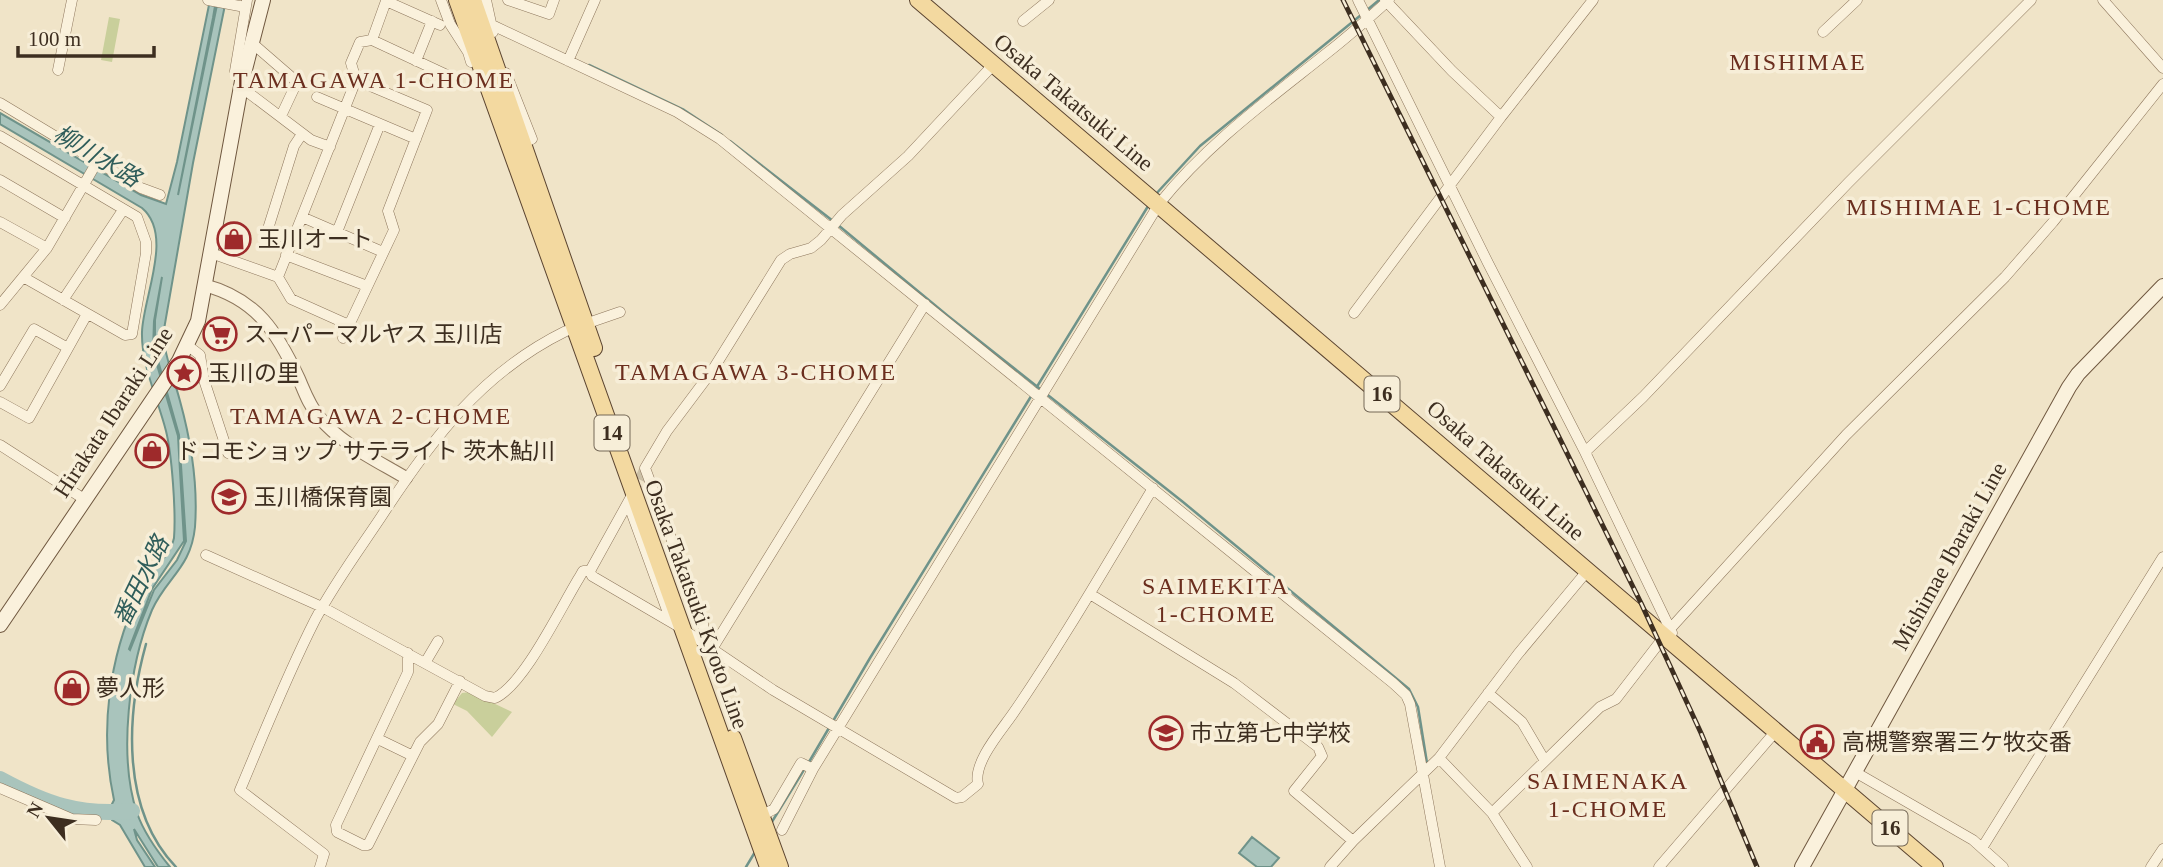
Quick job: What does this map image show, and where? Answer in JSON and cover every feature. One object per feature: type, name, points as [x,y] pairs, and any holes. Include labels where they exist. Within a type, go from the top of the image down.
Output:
[{"type":"main road","name":"Hirakata Ibaraki Line","points":[[0,625],[4,609],[176,365],[198,321],[242,84],[263,0]]},
{"type":"main road","name":"Osaka Takatsuki Kyoto Line","points":[[457,0],[676,624],[768,867]]},
{"type":"main road","name":"Osaka Takatsuki Kyoto Line","points":[[485,0],[486,43],[705,644],[780,867]]},
{"type":"main road","name":"Osaka Takatsuki Line","points":[[918,0],[1588,570],[1667,633],[1679,650],[1936,867]]},
{"type":"main road","name":"Mishimae Ibaraki Line","points":[[1802,867],[2069,387],[2078,374],[2163,286]]},
{"type":"street","points":[[58,71],[72,0]]},
{"type":"street","points":[[208,0],[243,4],[235,71],[242,84],[302,134],[330,146]]},
{"type":"street","points":[[441,0],[450,24],[468,52],[504,151],[508,150]]},
{"type":"street","points":[[485,0],[494,42],[532,139],[527,141]]},
{"type":"street","points":[[508,0],[549,15],[554,0]]},
{"type":"street","points":[[568,61],[595,0]]},
{"type":"street","points":[[1023,21],[1049,0]]},
{"type":"street","points":[[1358,0],[1585,452],[1667,633]]},
{"type":"street","points":[[1354,313],[1501,117],[1593,0]]},
{"type":"street","points":[[1823,32],[1857,0]]},
{"type":"street","points":[[1585,452],[1643,397],[1838,193],[2031,0]]},
{"type":"street","points":[[2103,0],[2163,68]]},
{"type":"street","points":[[782,830],[837,729],[1159,204],[1180,177],[1214,142],[1387,1],[1452,71],[1501,117]]},
{"type":"street","points":[[372,40],[386,2],[436,23],[416,61]]},
{"type":"street","points":[[492,26],[703,127],[1406,695],[1410,704],[1440,867]]},
{"type":"street","points":[[278,277],[356,80],[351,63],[360,42],[372,40],[447,75]]},
{"type":"street","points":[[252,43],[297,82],[281,116]]},
{"type":"street","points":[[705,644],[703,624],[645,468],[667,431],[712,371],[780,260],[811,248],[842,215],[908,156],[993,64]]},
{"type":"street","points":[[343,338],[394,230],[388,211],[427,110],[356,80]]},
{"type":"street","points":[[1492,813],[1600,708],[1616,699],[1667,633],[1846,435],[2005,277],[2053,222],[2163,84]]},
{"type":"street","points":[[317,97],[416,139]]},
{"type":"street","points":[[0,103],[96,164],[160,195]]},
{"type":"street","points":[[337,232],[380,124]]},
{"type":"street","points":[[293,240],[267,232],[294,146],[302,134]]},
{"type":"street","points":[[0,136],[137,217],[146,242],[132,334],[125,335],[23,277]]},
{"type":"street","points":[[0,305],[47,248],[96,164]]},
{"type":"street","points":[[0,180],[65,218]]},
{"type":"street","points":[[63,300],[123,209]]},
{"type":"street","points":[[302,216],[383,252]]},
{"type":"street","points":[[0,222],[47,248]]},
{"type":"street","points":[[211,253],[278,277],[291,299],[349,325]]},
{"type":"street","points":[[286,255],[367,286]]},
{"type":"street","points":[[204,285],[232,295],[258,312],[277,338],[319,418],[336,434],[406,478]]},
{"type":"street","points":[[705,644],[925,304]]},
{"type":"street","points":[[592,322],[620,312]]},
{"type":"street","points":[[0,402],[29,418],[87,314]]},
{"type":"street","points":[[0,386],[34,328],[68,348]]},
{"type":"street","points":[[320,867],[324,854],[240,790],[322,607],[406,478],[446,425],[490,380],[519,357],[566,331]]},
{"type":"street","points":[[187,345],[200,355],[204,380],[228,453]]},
{"type":"street","points":[[0,445],[84,499]]},
{"type":"street","points":[[590,571],[592,576],[676,624],[772,690],[956,798],[962,797],[978,784],[976,777],[988,748],[1045,666],[1153,488]]},
{"type":"street","points":[[590,571],[630,500],[676,624]]},
{"type":"street","points":[[206,555],[322,607],[488,697],[498,697],[522,673],[583,571],[590,571]]},
{"type":"street","points":[[1982,848],[2163,557]]},
{"type":"street","points":[[1330,867],[1353,841],[1439,758],[1588,570]]},
{"type":"street","points":[[1090,594],[1234,682],[1318,747],[1322,756],[1294,791],[1353,841]]},
{"type":"street","points":[[425,663],[438,640]]},
{"type":"street","points":[[408,653],[408,672],[336,825],[337,832],[368,845],[420,742],[438,724],[460,681]]},
{"type":"street","points":[[1488,693],[1522,722],[1545,761]]},
{"type":"street","points":[[1659,867],[1776,731]]},
{"type":"street","points":[[378,739],[413,756]]},
{"type":"street","points":[[1439,758],[1492,813],[1527,867]]},
{"type":"street","points":[[761,816],[774,809],[802,762],[813,769]]},
{"type":"street","points":[[1855,772],[1973,840],[2003,867]]},
{"type":"street","points":[[0,788],[52,812],[72,818],[96,820]]},
{"type":"street","points":[[2151,867],[2163,849]]},
{"type":"green space","points":[[109,17],[120,19],[112,62],[101,60]]},
{"type":"green space","points":[[470,692],[512,712],[492,737],[467,711],[453,704],[462,693]]},
{"type":"water","points":[[210,0],[216,0],[178,195],[218,0],[226,0],[193,163],[163,335],[190,448],[196,511],[189,553],[152,610],[132,683],[127,738],[131,790],[143,828],[170,867],[158,867],[134,829],[137,840],[155,867],[145,867],[120,825],[112,820],[111,806],[114,800],[107,748],[107,721],[114,669],[128,619],[142,587],[168,552],[174,538],[174,499],[168,441],[142,344],[154,267],[156,234],[151,220],[142,208],[0,124],[0,113],[141,195],[166,204]],"holes":[[[162,277],[155,320],[155,350],[179,435],[186,541],[177,560],[154,590],[130,650],[152,589],[184,541],[178,436],[153,351],[154,321]]]},
{"type":"water","points":[[1252,837],[1279,858],[1271,867],[1257,867],[1239,853]]},
{"type":"waterway","points":[[1366,11],[1379,0]]},
{"type":"waterway","points":[[1155,195],[1200,146],[1361,15]]},
{"type":"waterway","points":[[589,65],[684,110],[722,135]]},
{"type":"waterway","points":[[730,141],[833,221]]},
{"type":"waterway","points":[[809,762],[1150,203]]},
{"type":"waterway","points":[[838,225],[1183,502],[1409,689],[1418,707],[1427,763]]},
{"type":"waterway","points":[[146,644],[135,701],[133,761],[145,818],[158,844],[176,867]]},
{"type":"waterway","points":[[770,825],[805,768]]},
{"type":"waterway","points":[[0,779],[48,801],[79,810],[132,811]]},
{"type":"waterway","points":[[746,867],[755,852]]},
{"type":"tunnel","points":[[633,493],[645,468]]},
{"type":"railway","points":[[1343,0],[1641,603],[1701,733],[1757,867]]},
{"type":"place","name":"玉川オート","points":[[234,239]]},
{"type":"place","name":"スーパーマルヤス 玉川店","points":[[220,334]]},
{"type":"place","name":"玉川の里","points":[[184,373]]},
{"type":"place","name":"ドコモショップ サテライト 茨木鮎川","points":[[152,451]]},
{"type":"place","name":"玉川橋保育園","points":[[229,497]]},
{"type":"place","name":"夢人形","points":[[72,688]]},
{"type":"place","name":"市立第七中学校","points":[[1166,733]]},
{"type":"place","name":"高槻警察署三ケ牧交番","points":[[1817,742]]},
{"type":"district","name":"MISHIMAE","points":[[1798,62]]},
{"type":"district","name":"TAMAGAWA 1-CHOME","points":[[374,80]]},
{"type":"district","name":"MISHIMAE 1-CHOME","points":[[1979,207]]},
{"type":"district","name":"TAMAGAWA 3-CHOME","points":[[756,372]]},
{"type":"district","name":"TAMAGAWA 2-CHOME","points":[[371,416]]},
{"type":"district","name":"SAIMEKITA 1-CHOME","points":[[1216,600]]},
{"type":"district","name":"SAIMENAKA 1-CHOME","points":[[1608,795]]},
{"type":"water label","name":"柳川水路","points":[[97,156]]},
{"type":"water label","name":"番田水路","points":[[141,581]]}]
